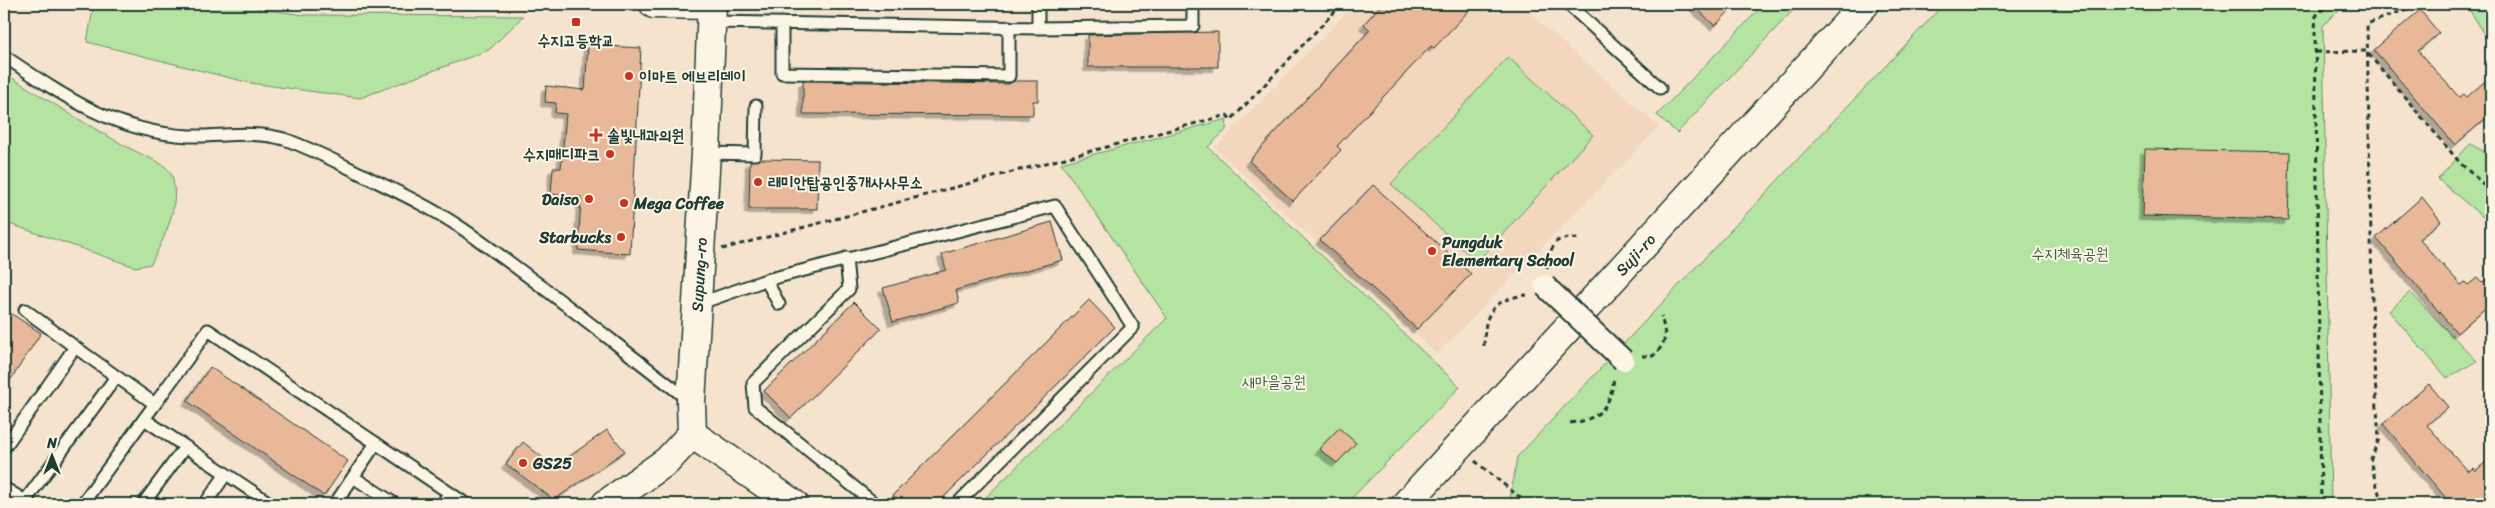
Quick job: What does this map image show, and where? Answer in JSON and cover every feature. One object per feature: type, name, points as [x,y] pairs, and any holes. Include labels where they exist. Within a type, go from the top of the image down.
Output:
[{"type":"street","points":[[654,4],[712,10]]},
{"type":"street","name":"Suji-ro","points":[[1406,504],[1460,448],[1865,4]]},
{"type":"street","name":"Supung-ro","points":[[692,434],[691,402],[701,255],[712,10]]},
{"type":"street","points":[[1545,286],[1622,360]]},
{"type":"street","points":[[606,504],[667,461],[692,434],[794,504]]},
{"type":"lane","points":[[1038,4],[1038,28]]},
{"type":"lane","points":[[712,10],[782,23],[1038,28],[1193,26],[1193,4]]},
{"type":"lane","points":[[1568,4],[1660,88]]},
{"type":"lane","points":[[782,23],[782,73],[1009,76],[1009,27]]},
{"type":"lane","points":[[4,56],[59,93],[100,116],[129,126],[160,133],[190,136],[249,134],[282,138],[390,188],[462,228],[691,402]]},
{"type":"lane","points":[[706,153],[755,154],[756,106]]},
{"type":"lane","points":[[698,304],[766,280],[846,258],[1055,206],[1132,327],[958,504]]},
{"type":"lane","points":[[846,258],[849,289],[753,383],[756,407],[875,504]]},
{"type":"lane","points":[[766,280],[779,304]]},
{"type":"lane","points":[[25,310],[155,404]]},
{"type":"lane","points":[[82,504],[208,330],[466,504]]},
{"type":"lane","points":[[4,448],[75,347]]},
{"type":"lane","points":[[4,488],[28,503],[116,377]]},
{"type":"lane","points":[[144,419],[268,503]]},
{"type":"lane","points":[[335,504],[376,443]]},
{"type":"lane","points":[[143,504],[185,447]]},
{"type":"lane","points":[[205,504],[226,474]]},
{"type":"lane","points":[[353,477],[395,504]]},
{"type":"lane","points":[[442,504],[450,493]]},
{"type":"path","points":[[701,255],[1227,115],[1231,120],[1342,4]]},
{"type":"path","points":[[2322,504],[2316,16],[2328,4]]},
{"type":"path","points":[[2382,504],[2370,462],[2379,440],[2373,348],[2367,24],[2420,4]]},
{"type":"path","points":[[2316,52],[2366,51]]},
{"type":"path","points":[[2366,51],[2461,164],[2491,191]]},
{"type":"path","points":[[1484,346],[1484,326],[1490,312],[1500,302],[1514,296],[1530,295],[1545,286],[1550,252],[1557,241],[1568,238],[1581,239]]},
{"type":"path","points":[[1570,423],[1583,421],[1606,407],[1612,394],[1614,377],[1622,360],[1634,356],[1653,356],[1662,347],[1665,333],[1661,316]]},
{"type":"path","points":[[1460,448],[1528,504]]},
{"type":"shaded area","name":"Pungduk Elementary School","points":[[1355,4],[1519,4],[1659,127],[1437,354],[1215,148]]},
{"type":"green space","points":[[94,4],[245,4],[261,9],[305,15],[523,16],[489,50],[360,98],[250,83],[87,42]]},
{"type":"green space","points":[[1764,4],[1799,4],[1677,133],[1657,115]]},
{"type":"green space","name":"수지체육공원","points":[[1944,4],[2348,4],[2323,26],[2331,504],[1509,504],[1517,457]]},
{"type":"green space","points":[[2491,4],[2491,44],[2467,6]]},
{"type":"green space","points":[[1508,57],[1593,135],[1477,262],[1391,184]]},
{"type":"green space","points":[[4,73],[104,134],[167,168],[172,176],[174,187],[173,210],[166,233],[151,264],[135,267],[4,222]]},
{"type":"green space","name":"새마을공원","points":[[1227,119],[1226,130],[1208,147],[1460,387],[1346,504],[979,504],[1167,318],[1061,163]]},
{"type":"green space","points":[[2470,144],[2491,155],[2491,224],[2438,179]]},
{"type":"green space","points":[[2410,292],[2477,361],[2447,378],[2389,311]]},
{"type":"building","points":[[1382,4],[1475,4],[1434,48],[1431,46],[1337,146],[1341,150],[1293,201],[1249,161],[1370,30],[1364,24]]},
{"type":"building","points":[[1692,4],[1736,4],[1715,26]]},
{"type":"building","points":[[2420,10],[2439,33],[2418,51],[2459,97],[2464,94],[2467,97],[2491,76],[2491,114],[2455,145],[2374,50]]},
{"type":"building","points":[[1218,32],[1218,67],[1088,67],[1088,35]]},
{"type":"building","name":"수지매디파크","points":[[588,45],[641,48],[630,254],[578,250],[581,197],[551,194],[553,168],[561,168],[566,114],[555,113],[556,103],[545,102],[546,86],[585,90]]},
{"type":"building","points":[[803,81],[1009,84],[1014,81],[1038,81],[1038,101],[1033,101],[1033,115],[803,114]]},
{"type":"building","points":[[2145,149],[2290,152],[2288,220],[2143,216]]},
{"type":"building","points":[[760,159],[818,160],[817,209],[749,209],[750,161]]},
{"type":"building","points":[[1373,185],[1471,274],[1417,329],[1320,240]]},
{"type":"building","points":[[2422,197],[2441,221],[2419,239],[2461,285],[2465,282],[2468,285],[2477,278],[2482,283],[2491,275],[2491,303],[2457,333],[2376,238]]},
{"type":"building","points":[[1052,222],[1063,260],[956,290],[959,303],[893,322],[883,288],[946,270],[942,254]]},
{"type":"building","points":[[1089,300],[1115,327],[937,504],[902,504],[893,495]]},
{"type":"building","points":[[854,302],[881,329],[791,418],[764,391]]},
{"type":"building","points":[[4,309],[41,333],[4,390]]},
{"type":"building","points":[[210,367],[348,461],[324,496],[187,401]]},
{"type":"building","points":[[2429,384],[2448,407],[2427,425],[2468,471],[2473,468],[2475,471],[2491,458],[2491,496],[2481,504],[2451,504],[2383,424]]},
{"type":"building","points":[[1339,428],[1356,443],[1337,463],[1319,449]]},
{"type":"building","points":[[607,430],[625,451],[554,500],[506,464],[523,442],[554,467]]},
{"type":"place","name":"수지고등학교","points":[[576,22]]},
{"type":"place","name":"이마트 에브리데이","points":[[629,76]]},
{"type":"place","name":"솔빛내과의원","points":[[596,135]]},
{"type":"place","name":"수지매디파크","points":[[610,154]]},
{"type":"place","name":"래미안탑공인중개사사무소","points":[[758,182]]},
{"type":"place","name":"Daiso","points":[[589,199]]},
{"type":"place","name":"Mega Coffee","points":[[624,203]]},
{"type":"place","name":"Starbucks","points":[[621,237]]},
{"type":"place","name":"Pungduk Elementary School","points":[[1432,251]]},
{"type":"place","name":"GS25","points":[[523,463]]}]
